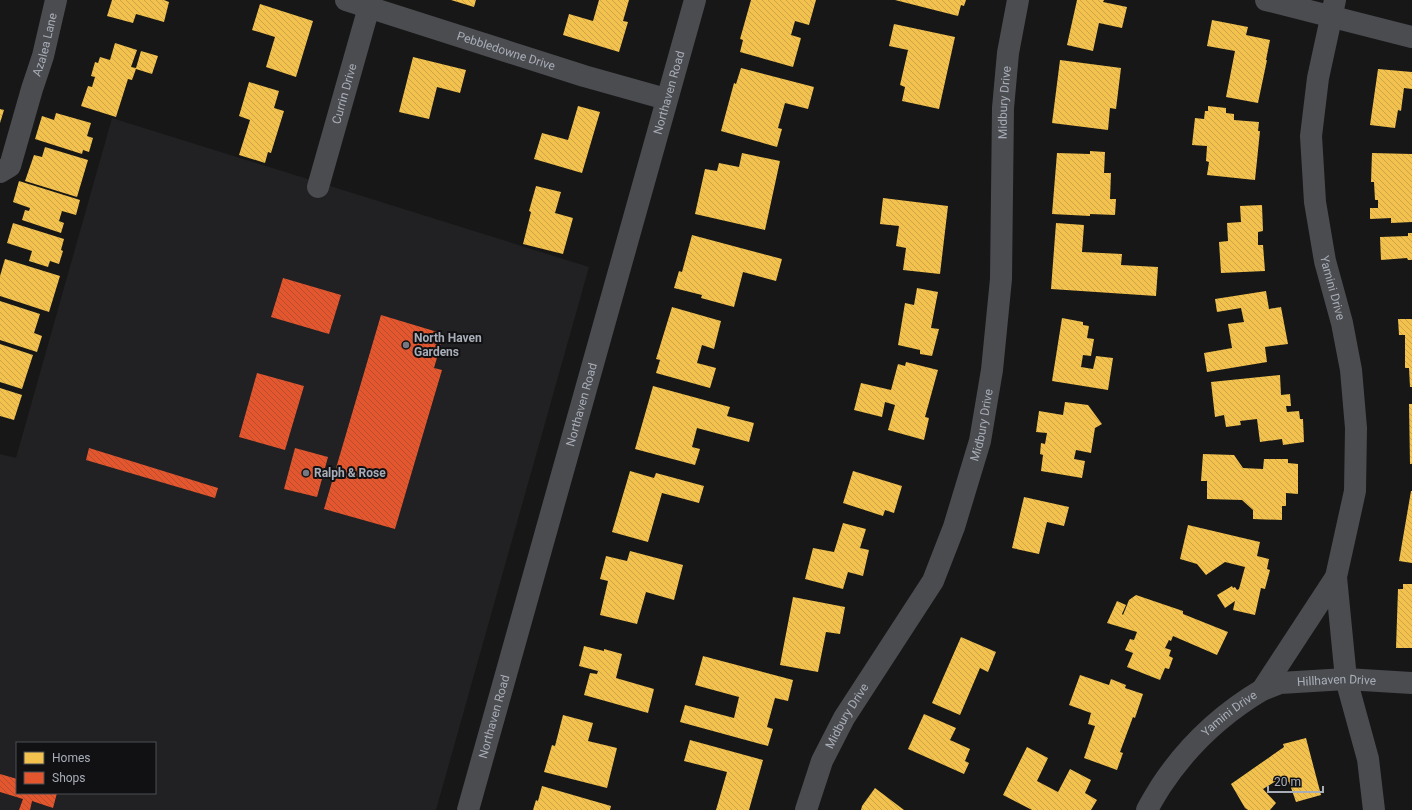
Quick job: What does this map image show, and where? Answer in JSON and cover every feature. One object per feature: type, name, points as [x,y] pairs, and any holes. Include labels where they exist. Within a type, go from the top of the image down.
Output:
[{"type":"street","name":"Azalea Lane","points":[[0,172],[10,166],[32,89],[44,56],[56,0]]},
{"type":"street","name":"Pebbledowne Drive","points":[[346,0],[370,4],[584,76],[666,99]]},
{"type":"street","name":"Northaven Road","points":[[468,810],[666,99],[695,0]]},
{"type":"street","name":"Midbury Drive","points":[[806,810],[822,761],[844,718],[933,581],[954,527],[980,441],[992,370],[1001,279],[1003,108],[1008,53],[1018,0]]},
{"type":"street","points":[[1266,0],[1333,8],[1412,37]]},
{"type":"street","name":"Currin Drive","points":[[318,187],[370,4]]},
{"type":"street","name":"Yamini Drive","points":[[1333,8],[1318,78],[1310,136],[1315,202],[1325,261],[1342,323],[1351,370],[1356,428],[1355,491],[1336,577],[1346,679],[1368,759],[1374,810]]},
{"type":"street","name":"Yamini Drive","points":[[1147,810],[1172,768],[1205,731],[1244,701],[1262,690],[1336,577]]},
{"type":"street","name":"Hillhaven Drive","points":[[1262,690],[1280,683],[1346,679],[1412,683]]},
{"type":"shaded area","points":[[112,118],[589,267],[436,810],[0,810],[0,454],[16,458]]},
{"type":"building: Homes","points":[[112,0],[164,0],[169,2],[164,22],[136,14],[133,23],[107,16]]},
{"type":"building: Homes","points":[[451,0],[476,0],[474,7]]},
{"type":"building: Homes","points":[[599,0],[629,0],[623,21],[628,22],[619,52],[563,35],[569,14],[593,21]]},
{"type":"building: Homes","points":[[751,0],[816,0],[809,25],[795,21],[791,35],[801,38],[793,67],[740,52],[743,40],[740,39]]},
{"type":"building: Homes","points":[[895,0],[966,0],[964,6],[961,5],[958,16]]},
{"type":"building: Homes","points":[[1077,0],[1104,0],[1103,2],[1127,7],[1122,28],[1099,23],[1093,51],[1067,45]]},
{"type":"building: Homes","points":[[260,4],[313,21],[296,77],[266,67],[275,37],[252,30]]},
{"type":"building: Homes","points":[[1212,20],[1248,27],[1246,35],[1270,40],[1258,103],[1226,97],[1235,51],[1207,46]]},
{"type":"building: Homes","points":[[894,24],[955,37],[939,109],[902,101],[905,87],[900,85],[908,50],[889,46]]},
{"type":"building: Homes","points":[[115,43],[137,50],[131,67],[136,68],[141,51],[158,56],[152,74],[136,69],[132,80],[128,79],[116,117],[81,106],[88,86],[92,87],[95,77],[91,76],[95,62],[98,63],[100,57],[110,60]]},
{"type":"building: Homes","points":[[413,57],[466,70],[460,93],[437,87],[429,119],[399,112]]},
{"type":"building: Homes","points":[[1060,60],[1121,68],[1116,109],[1110,108],[1108,130],[1052,123]]},
{"type":"building: Homes","points":[[741,68],[814,87],[808,109],[785,103],[778,128],[782,129],[777,147],[721,131],[734,83],[736,84]]},
{"type":"building: Homes","points":[[1378,69],[1412,72],[1412,89],[1404,88],[1401,111],[1398,110],[1395,128],[1370,125]]},
{"type":"building: Homes","points":[[249,82],[279,91],[274,108],[284,111],[271,153],[268,152],[265,163],[239,155],[250,120],[239,116]]},
{"type":"building: Homes","points":[[578,106],[600,112],[582,173],[534,159],[542,133],[568,140]]},
{"type":"building: Homes","points":[[1208,106],[1226,108],[1226,113],[1234,114],[1234,120],[1259,122],[1258,131],[1260,131],[1255,180],[1207,175],[1209,162],[1206,161],[1207,146],[1192,145],[1195,118],[1204,119],[1205,111],[1208,111]]},
{"type":"building: Homes","points":[[0,109],[4,110],[0,123]]},
{"type":"building: Homes","points":[[56,113],[91,123],[87,136],[93,138],[89,152],[83,150],[82,154],[35,139],[42,116],[54,120]]},
{"type":"building: Homes","points":[[45,147],[88,160],[77,197],[25,181],[34,155],[42,157]]},
{"type":"building: Homes","points":[[1090,151],[1105,152],[1104,173],[1111,173],[1110,199],[1116,199],[1115,215],[1090,214],[1090,216],[1052,214],[1057,153],[1090,154]]},
{"type":"building: Homes","points":[[742,153],[780,161],[765,230],[695,214],[705,169],[717,171],[719,163],[739,167]]},
{"type":"building: Homes","points":[[1372,153],[1412,154],[1412,222],[1391,223],[1391,218],[1370,219],[1370,208],[1378,208],[1378,200],[1375,200],[1374,182],[1371,182]]},
{"type":"building: Homes","points":[[19,181],[80,200],[76,215],[62,211],[59,221],[64,223],[61,233],[22,220],[25,210],[29,211],[30,208],[13,202]]},
{"type":"building: Homes","points":[[536,186],[561,192],[555,213],[573,218],[563,254],[523,244],[531,212],[529,211]]},
{"type":"building: Homes","points":[[883,198],[948,206],[940,274],[903,270],[906,248],[896,246],[899,226],[880,224]]},
{"type":"building: Homes","points":[[1262,205],[1263,231],[1258,232],[1258,245],[1263,245],[1265,271],[1221,273],[1219,242],[1228,241],[1227,223],[1241,222],[1240,206]]},
{"type":"building: Homes","points":[[13,223],[64,239],[61,250],[63,251],[59,264],[50,261],[48,267],[29,261],[32,251],[7,243]]},
{"type":"building: Homes","points":[[1056,223],[1084,225],[1082,252],[1122,254],[1121,265],[1158,267],[1156,296],[1051,289]]},
{"type":"building: Homes","points":[[1408,233],[1412,233],[1412,260],[1408,260],[1407,258],[1381,260],[1380,237],[1408,236]]},
{"type":"building: Homes","points":[[692,235],[782,259],[776,281],[743,272],[734,307],[701,298],[702,295],[674,288],[679,271],[682,272]]},
{"type":"building: Homes","points":[[5,259],[60,276],[49,312],[0,296],[0,276]]},
{"type":"building: Homes","points":[[917,288],[938,292],[931,328],[939,329],[932,356],[920,354],[920,350],[898,345],[905,303],[914,305]]},
{"type":"building: Homes","points":[[1266,291],[1269,309],[1281,307],[1288,344],[1265,347],[1267,362],[1207,372],[1204,353],[1232,348],[1228,324],[1244,322],[1241,308],[1217,312],[1215,299]]},
{"type":"building: Homes","points":[[0,301],[40,314],[34,333],[42,336],[37,352],[0,340]]},
{"type":"building: Homes","points":[[672,307],[721,321],[714,349],[702,345],[697,363],[716,368],[710,388],[656,373],[660,360],[656,359]]},
{"type":"building: Homes","points":[[1062,318],[1083,322],[1083,325],[1089,326],[1087,338],[1094,339],[1091,356],[1083,355],[1081,367],[1093,369],[1096,356],[1113,358],[1108,390],[1052,381]]},
{"type":"building: Homes","points":[[1398,319],[1412,319],[1412,387],[1410,387],[1409,368],[1405,368],[1405,335],[1399,335]]},
{"type":"building: Homes","points":[[0,344],[33,355],[22,389],[0,382]]},
{"type":"building: Homes","points":[[906,362],[938,370],[925,417],[929,418],[924,440],[888,430],[895,405],[885,402],[882,417],[854,410],[861,383],[891,390],[898,364],[905,366]]},
{"type":"building: Homes","points":[[1280,375],[1281,395],[1290,394],[1291,406],[1286,406],[1287,412],[1299,411],[1300,419],[1303,419],[1304,442],[1283,445],[1282,439],[1260,442],[1257,419],[1240,421],[1241,425],[1226,427],[1224,415],[1215,417],[1211,382]]},
{"type":"building: Homes","points":[[653,386],[730,407],[727,416],[754,423],[749,442],[697,428],[692,447],[700,449],[695,465],[635,449]]},
{"type":"building: Homes","points":[[0,388],[22,395],[14,420],[0,416]]},
{"type":"building: Homes","points":[[1065,402],[1088,405],[1102,424],[1095,428],[1091,453],[1076,450],[1074,459],[1085,461],[1082,478],[1041,471],[1043,455],[1040,454],[1041,443],[1045,444],[1047,433],[1036,432],[1039,411],[1063,415]]},
{"type":"building: Homes","points":[[1409,404],[1412,404],[1412,464],[1410,464]]},
{"type":"building: Homes","points":[[1203,454],[1234,455],[1243,468],[1263,469],[1264,459],[1288,459],[1288,463],[1298,464],[1298,494],[1286,493],[1286,506],[1282,506],[1282,520],[1253,519],[1253,510],[1242,500],[1207,499],[1207,481],[1201,481]]},
{"type":"building: Homes","points":[[630,471],[654,478],[656,473],[704,486],[699,503],[662,493],[648,542],[612,532]]},
{"type":"building: Homes","points":[[853,471],[902,486],[894,513],[885,510],[883,516],[843,503]]},
{"type":"building: Homes","points":[[1412,491],[1412,563],[1399,561]]},
{"type":"building: Homes","points":[[1024,497],[1069,507],[1064,526],[1047,522],[1039,554],[1012,548]]},
{"type":"building: Homes","points":[[843,523],[866,529],[860,548],[869,550],[863,576],[848,572],[843,589],[805,579],[813,548],[834,552]]},
{"type":"building: Homes","points":[[1188,525],[1260,542],[1257,556],[1269,559],[1267,569],[1270,570],[1265,589],[1261,588],[1255,615],[1233,610],[1235,601],[1225,608],[1217,595],[1232,586],[1237,590],[1239,589],[1245,567],[1225,562],[1206,575],[1197,564],[1180,559]]},
{"type":"building: Homes","points":[[630,551],[683,565],[674,600],[646,592],[637,624],[600,615],[608,581],[600,579],[606,556],[627,561]]},
{"type":"building: Homes","points":[[1403,584],[1412,584],[1412,648],[1396,648],[1398,589],[1403,589]]},
{"type":"building: Homes","points":[[1136,595],[1183,611],[1183,614],[1228,632],[1217,655],[1173,636],[1165,648],[1171,650],[1169,656],[1173,658],[1169,669],[1165,668],[1160,680],[1127,667],[1133,653],[1125,650],[1130,639],[1134,640],[1137,632],[1107,623],[1117,601],[1126,605],[1122,614],[1123,615],[1129,600]]},
{"type":"building: Homes","points":[[793,597],[845,607],[840,634],[826,632],[818,672],[780,665]]},
{"type":"building: Homes","points":[[961,637],[996,652],[988,672],[980,668],[960,715],[932,703]]},
{"type":"building: Homes","points":[[584,646],[622,654],[616,678],[654,689],[648,713],[584,695],[590,673],[597,674],[598,671],[579,666]]},
{"type":"building: Homes","points":[[703,656],[793,680],[788,701],[775,698],[767,727],[773,729],[768,746],[680,722],[685,705],[734,718],[739,697],[695,685]]},
{"type":"building: Homes","points":[[1080,675],[1109,685],[1111,679],[1126,685],[1125,688],[1143,694],[1135,718],[1133,717],[1120,752],[1123,753],[1117,770],[1084,758],[1095,726],[1088,724],[1091,713],[1069,705]]},
{"type":"building: Homes","points":[[924,714],[956,728],[950,740],[970,749],[965,761],[969,763],[964,774],[908,749]]},
{"type":"building: Homes","points":[[563,715],[593,723],[588,741],[617,748],[607,788],[544,772],[552,745],[555,746]]},
{"type":"building: Homes","points":[[1306,738],[1321,795],[1296,802],[1289,782],[1279,779],[1263,789],[1276,803],[1270,810],[1248,810],[1245,808],[1231,784],[1284,747],[1283,744]]},
{"type":"building: Homes","points":[[690,740],[763,760],[749,810],[716,810],[727,772],[684,761]]},
{"type":"building: Homes","points":[[1027,747],[1048,758],[1037,781],[1058,792],[1070,769],[1091,780],[1085,793],[1097,800],[1091,810],[1032,810],[1003,795]]},
{"type":"building: Homes","points":[[542,786],[611,806],[610,810],[533,810],[536,800],[538,801]]},
{"type":"building: Homes","points":[[875,788],[904,810],[861,810],[862,806]]},
{"type":"building: Shops","points":[[283,278],[341,295],[329,334],[271,317]]},
{"type":"building: Shops","points":[[381,315],[444,334],[434,368],[442,370],[395,529],[324,509]]},
{"type":"building: Shops","points":[[257,373],[304,386],[285,450],[239,437]]},
{"type":"building: Shops","points":[[89,448],[218,488],[215,498],[86,460]]},
{"type":"building: Shops","name":"Ralph & Rose","points":[[295,448],[328,457],[317,497],[284,489]]},
{"type":"building: Shops","points":[[0,774],[16,779],[16,794],[57,794],[53,808],[32,801],[30,810],[19,810],[23,799],[0,792]]},
{"type":"place","name":"North Haven Gardens","points":[[406,345]]},
{"type":"place","name":"Ralph & Rose","points":[[306,473]]}]
